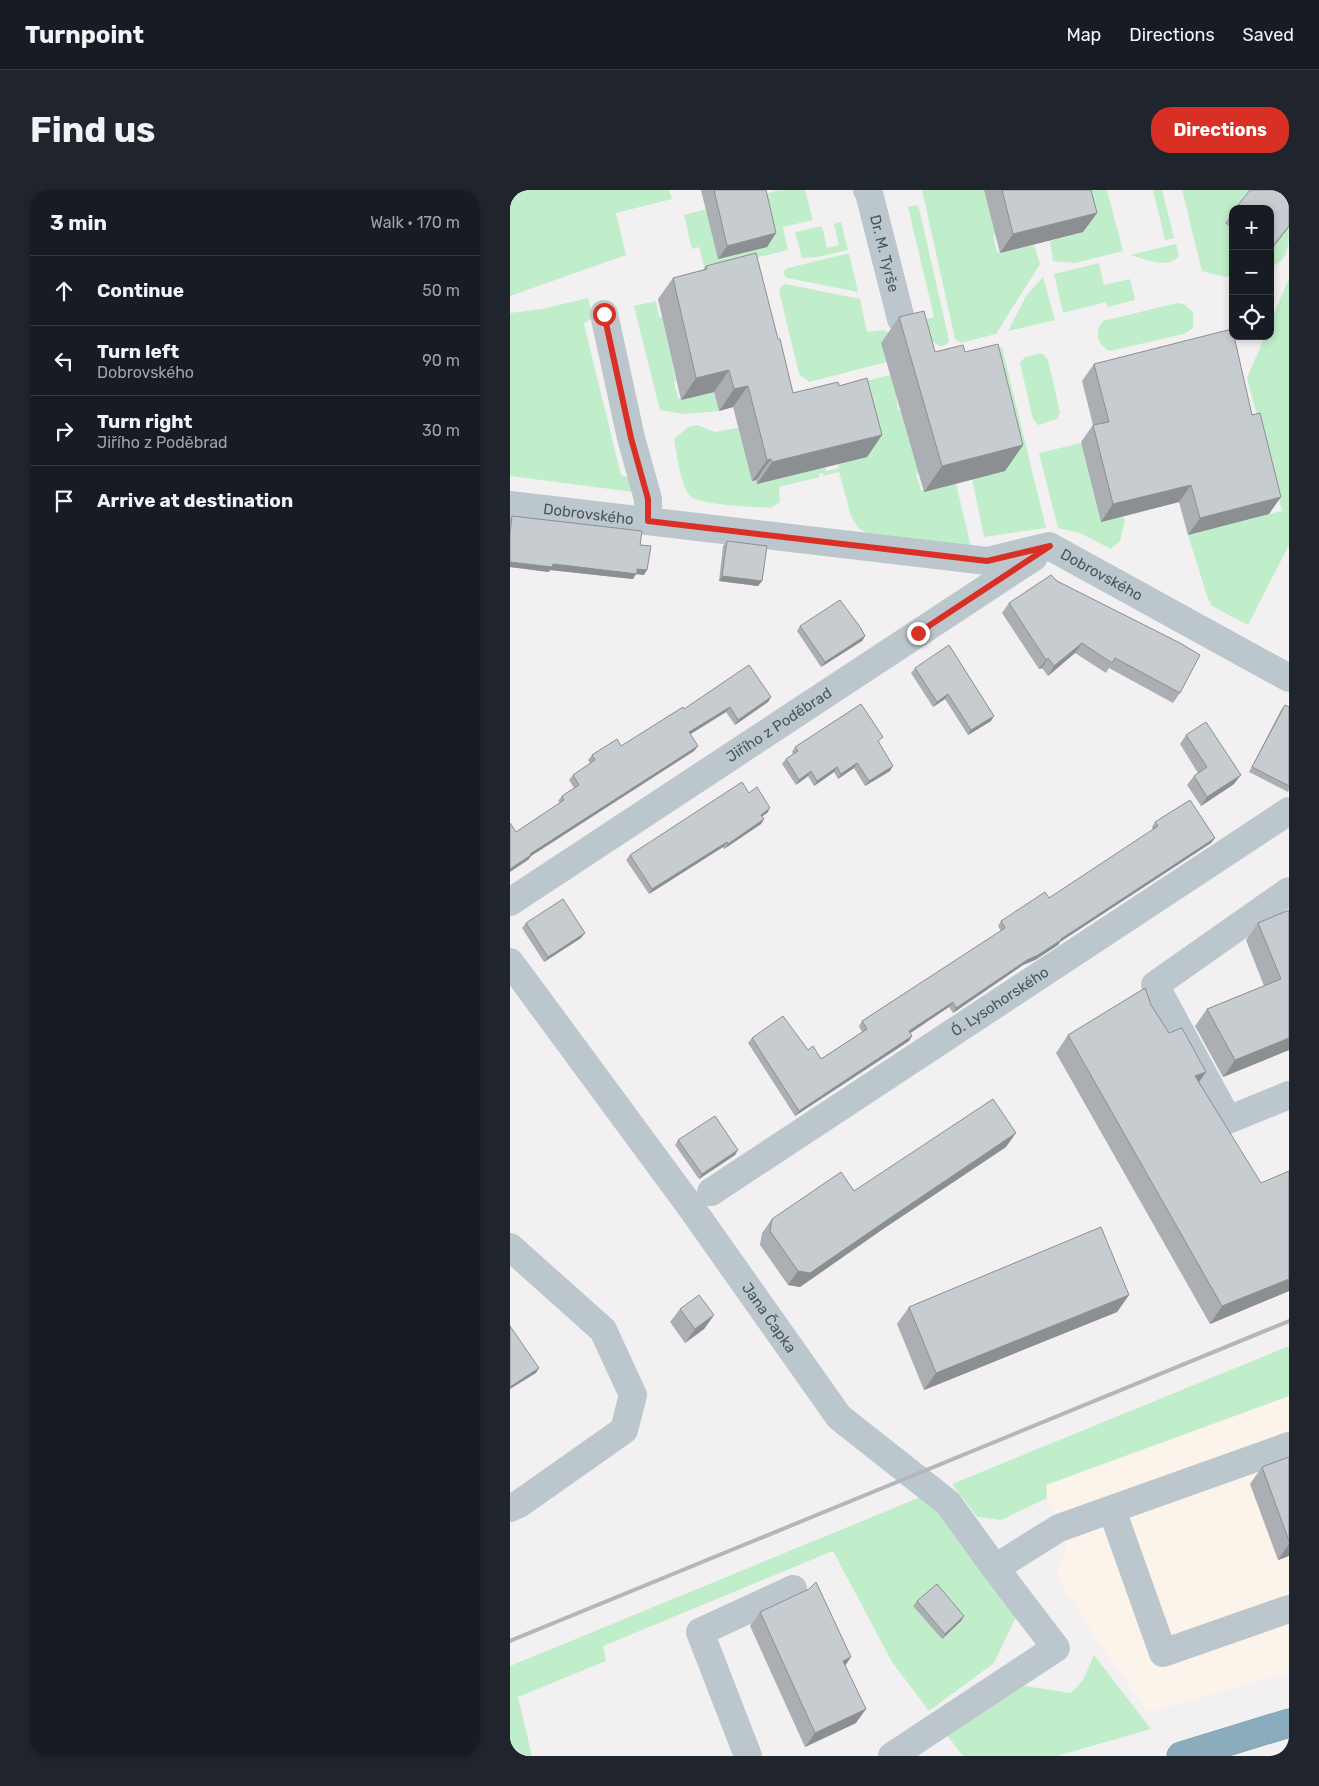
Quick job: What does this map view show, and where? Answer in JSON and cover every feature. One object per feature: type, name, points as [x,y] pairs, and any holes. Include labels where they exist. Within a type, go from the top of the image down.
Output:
[{"type":"highway","points":[[1181,1756],[1289,1723]]},
{"type":"street","name":"Dr. M. Tyrše","points":[[868,192],[901,319]]},
{"type":"street","points":[[604,314],[631,438],[648,499],[648,521]]},
{"type":"street","name":"Dobrovského","points":[[510,505],[987,561],[1050,546],[1289,678]]},
{"type":"street","name":"Jiřího z Poděbrad","points":[[510,902],[1050,546]]},
{"type":"street","name":"Ó. Lysohorského","points":[[711,1192],[1289,811]]},
{"type":"street","points":[[1289,892],[1155,985],[1228,1120],[1289,1095]]},
{"type":"street","name":"Jana Čapka","points":[[510,962],[690,1206],[839,1417],[948,1503],[1056,1648],[892,1756]]},
{"type":"street","points":[[510,1247],[603,1330],[633,1395],[624,1430],[519,1504],[510,1508]]},
{"type":"street","points":[[995,1568],[1059,1528],[1289,1446]]},
{"type":"street","points":[[1112,1510],[1164,1653],[1289,1609]]},
{"type":"street","points":[[748,1756],[700,1632],[793,1589]]},
{"type":"shaded area","points":[[1289,1396],[1289,1672],[1148,1712],[1095,1637],[1057,1576],[1066,1546],[1047,1498],[1046,1485]]},
{"type":"green space","points":[[510,190],[669,190],[672,199],[616,213],[626,255],[510,296]]},
{"type":"green space","points":[[779,190],[805,190],[813,220],[783,227],[788,250],[705,270],[699,247],[692,249],[684,215]]},
{"type":"green space","points":[[922,190],[984,190],[996,235],[993,236],[997,252],[1000,253],[1034,245],[1040,264],[996,334],[961,343],[955,339]]},
{"type":"green space","points":[[1073,190],[1107,190],[1123,251],[1075,263],[1053,261],[1050,241],[1085,230]]},
{"type":"green space","points":[[1153,190],[1162,190],[1174,238],[1165,240]]},
{"type":"green space","points":[[1182,190],[1252,190],[1240,205],[1229,205],[1229,218],[1225,223],[1229,226],[1229,276],[1225,277],[1202,271]]},
{"type":"green space","points":[[917,205],[949,340],[943,346],[939,346],[916,328],[923,320],[934,317],[908,207]]},
{"type":"green space","points":[[841,222],[848,250],[817,257],[802,258],[795,232],[822,226],[827,248],[839,245],[834,224]]},
{"type":"green space","points":[[1289,227],[1287,252],[1281,261],[1274,265],[1274,246]]},
{"type":"green space","points":[[1176,244],[1179,256],[1169,262],[1156,262],[1130,255]]},
{"type":"green space","points":[[849,253],[858,292],[787,278],[784,275],[784,271],[788,268]]},
{"type":"green space","points":[[1099,263],[1104,285],[1130,279],[1135,300],[1108,307],[1106,302],[1063,313],[1054,274]]},
{"type":"green space","points":[[1043,277],[1055,320],[1008,331],[1026,296]]},
{"type":"green space","points":[[1289,278],[1289,545],[1248,625],[1212,606],[1207,596],[1188,535],[1282,511],[1247,378],[1263,340],[1274,340],[1274,314]]},
{"type":"green space","points":[[785,284],[860,299],[867,332],[883,330],[926,352],[809,382],[799,374],[779,291],[781,286]]},
{"type":"green space","points":[[588,298],[593,317],[584,324],[621,475],[631,478],[633,492],[510,476],[510,313],[542,309]]},
{"type":"green space","points":[[656,301],[659,317],[662,317],[678,398],[681,400],[714,392],[719,411],[684,414],[660,410],[634,306]]},
{"type":"green space","points":[[1177,303],[1184,304],[1193,312],[1193,328],[1184,334],[1110,351],[1102,346],[1098,338],[1098,329],[1103,321]]},
{"type":"green space","points":[[1002,347],[1046,528],[984,537],[972,479],[1007,469],[1003,452],[942,362]]},
{"type":"green space","points":[[1043,354],[1048,360],[1060,412],[1057,419],[1038,425],[1033,419],[1020,363],[1025,357]]},
{"type":"green space","points":[[927,366],[896,393],[898,410],[900,410],[919,473],[916,474],[921,490],[924,492],[956,483],[971,547],[873,535],[859,529],[851,516],[839,472],[823,476],[823,473],[819,474],[820,477],[779,487],[780,502],[771,508],[704,502],[690,496],[687,491],[679,469],[674,439],[688,427],[697,425],[715,432],[743,427],[752,481],[756,480],[757,484],[825,467],[826,471],[839,468],[838,464],[867,457],[849,385]]},
{"type":"green space","points":[[1081,443],[1125,520],[1120,541],[1111,549],[1080,533],[1058,528],[1039,453]]},
{"type":"green space","points":[[1289,1346],[1289,1396],[1046,1485],[1047,1498],[1001,1520],[977,1517],[952,1484]]},
{"type":"green space","points":[[923,1496],[944,1507],[1019,1611],[994,1663],[929,1711],[892,1662],[833,1551],[603,1646],[606,1661],[518,1697],[532,1756],[510,1756],[510,1666]]},
{"type":"green space","points":[[1094,1655],[1151,1729],[1057,1756],[963,1756],[945,1733],[1011,1684],[1071,1693],[1083,1680]]},
{"type":"building","points":[[714,190],[766,190],[776,233],[727,246]]},
{"type":"building","points":[[1002,190],[1091,190],[1097,213],[1013,234]]},
{"type":"building","points":[[1250,190],[1289,190],[1289,226],[1274,245],[1274,205],[1238,205]]},
{"type":"building","points":[[756,253],[793,393],[838,382],[839,386],[867,378],[882,435],[772,462],[771,459],[767,460],[748,386],[734,389],[729,370],[696,378],[673,278],[707,269],[706,266]]},
{"type":"building","points":[[924,311],[935,352],[963,345],[965,352],[998,344],[1023,445],[942,466],[899,317]]},
{"type":"building","points":[[1229,330],[1229,340],[1235,340],[1252,415],[1260,413],[1281,497],[1200,518],[1191,485],[1113,504],[1093,425],[1109,422],[1094,364]]},
{"type":"building","points":[[512,516],[642,531],[640,545],[651,546],[647,570],[637,569],[637,574],[553,564],[552,567],[510,562]]},
{"type":"building","points":[[727,541],[767,546],[762,581],[722,576]]},
{"type":"building","points":[[1051,575],[1057,581],[1200,655],[1180,693],[1115,658],[1112,663],[1082,643],[1054,666],[1048,658],[1046,660],[1009,603]]},
{"type":"building","points":[[840,600],[865,636],[825,662],[800,626]]},
{"type":"building","points":[[949,645],[994,716],[971,730],[948,694],[937,702],[915,668]]},
{"type":"building","points":[[749,665],[771,697],[738,720],[730,707],[689,732],[698,746],[530,854],[510,869],[510,823],[516,832],[564,800],[562,796],[579,785],[573,775],[595,760],[592,755],[617,739],[621,746],[683,707],[684,709]]},
{"type":"building","points":[[861,704],[883,737],[878,741],[893,766],[869,781],[857,763],[841,774],[837,767],[817,781],[811,771],[799,780],[786,759],[798,751],[795,747]]},
{"type":"building","points":[[1285,705],[1289,707],[1289,786],[1252,767]]},
{"type":"building","points":[[1206,722],[1241,775],[1207,797],[1194,776],[1207,767],[1186,735]]},
{"type":"building","points":[[742,782],[749,793],[757,787],[770,808],[761,815],[764,819],[728,844],[727,842],[652,889],[630,855]]},
{"type":"building","points":[[1190,800],[1215,838],[956,1008],[953,1002],[909,1031],[912,1036],[799,1111],[752,1038],[783,1016],[808,1050],[813,1046],[821,1059],[867,1029],[862,1021],[1005,928],[1001,921],[1045,892],[1049,898],[1158,826],[1155,822]]},
{"type":"building","points":[[563,899],[585,933],[548,957],[526,923]]},
{"type":"building","points":[[1289,910],[1289,1038],[1235,1060],[1207,1009],[1281,979],[1258,923]]},
{"type":"building","points":[[1145,988],[1151,1005],[1169,1033],[1182,1028],[1206,1072],[1195,1076],[1261,1183],[1289,1171],[1289,1279],[1222,1306],[1068,1035]]},
{"type":"building","points":[[993,1099],[1016,1133],[810,1273],[798,1271],[770,1231],[772,1219],[841,1172],[854,1191]]},
{"type":"building","points":[[715,1116],[738,1150],[702,1174],[678,1140]]},
{"type":"building","points":[[1101,1227],[1129,1295],[936,1373],[909,1307]]},
{"type":"building","points":[[699,1295],[714,1315],[695,1329],[680,1309]]},
{"type":"building","points":[[510,1326],[539,1368],[510,1387]]},
{"type":"building","points":[[1289,1457],[1289,1541],[1262,1467]]},
{"type":"building","points":[[816,1582],[851,1657],[843,1661],[866,1709],[815,1733],[760,1612],[809,1589]]},
{"type":"building","points":[[937,1584],[964,1616],[945,1634],[917,1601]]},
{"type":"railway","points":[[510,1641],[1289,1321]]},
{"type":"route","points":[[604,314],[631,438],[648,499],[648,521],[987,561],[1050,546],[918,633]]}]
